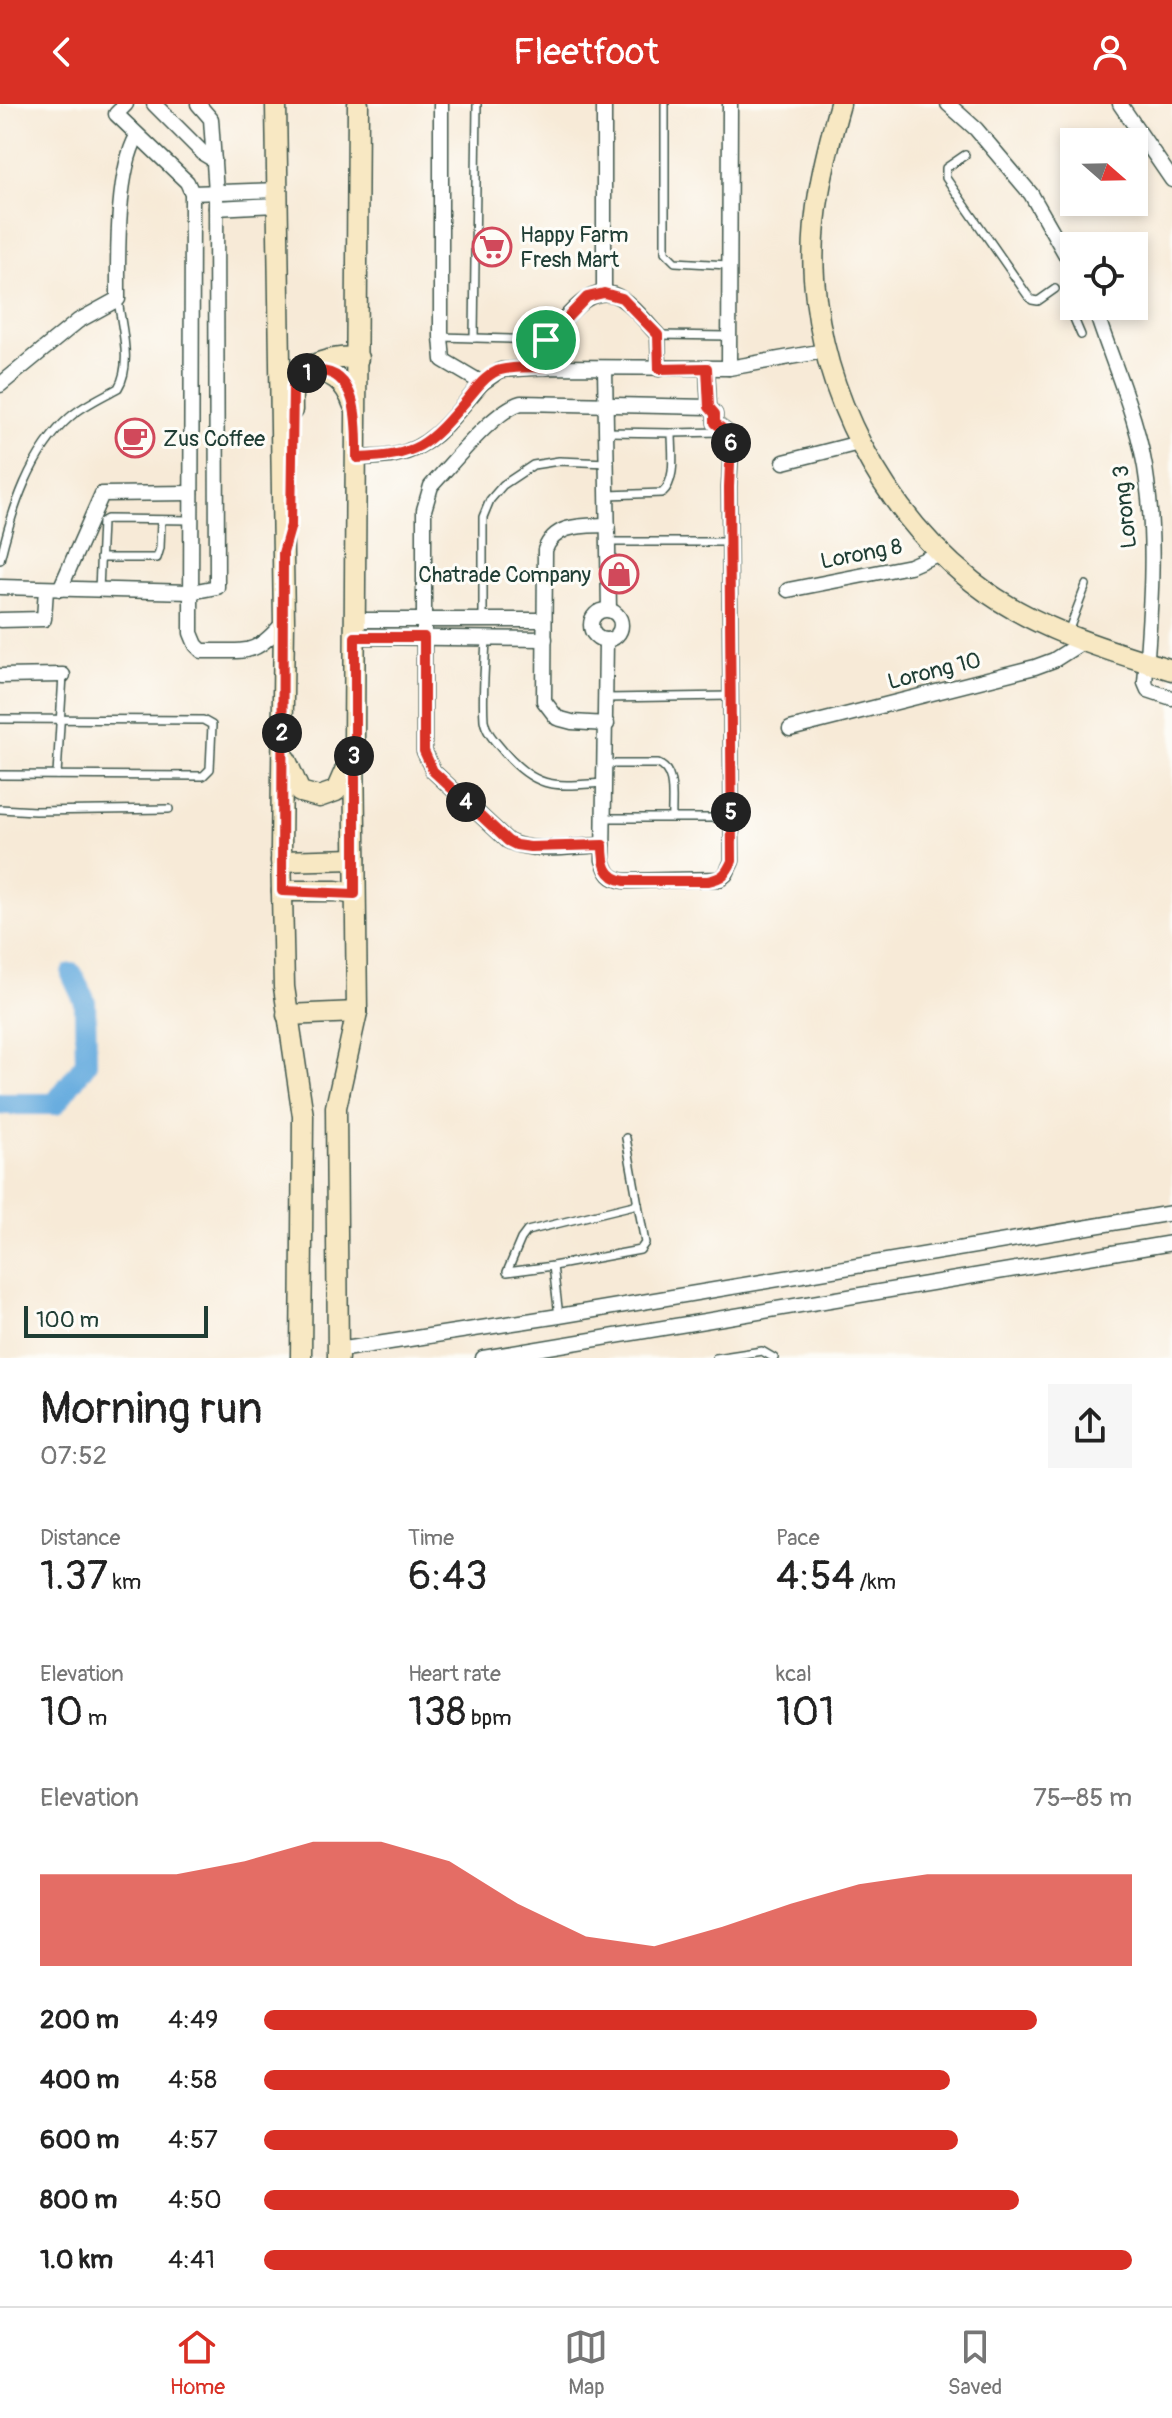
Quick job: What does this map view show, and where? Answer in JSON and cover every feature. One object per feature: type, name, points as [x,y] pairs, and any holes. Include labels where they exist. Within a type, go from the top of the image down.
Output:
[{"type":"street","points":[[154,104],[204,154],[214,160]]},
{"type":"street","points":[[0,587],[191,592],[217,587],[216,192],[211,119],[198,104]]},
{"type":"street","points":[[276,104],[284,622],[281,861],[284,987],[303,1116],[301,1358]]},
{"type":"street","points":[[358,104],[354,743],[357,1012],[336,1107],[338,1354],[1172,1213]]},
{"type":"street","points":[[441,104],[443,360],[482,383]]},
{"type":"street","points":[[604,104],[604,293]]},
{"type":"street","points":[[729,368],[730,104]]},
{"type":"street","points":[[840,104],[825,158],[816,216],[814,276],[824,351],[859,443],[895,501],[940,553],[974,583],[1032,619],[1076,638],[1172,670]]},
{"type":"street","points":[[948,104],[976,129],[1031,194],[1060,245]]},
{"type":"street","points":[[1120,104],[1172,180]]},
{"type":"street","points":[[116,107],[137,136],[187,182],[192,193],[191,633],[202,651],[253,650],[268,640],[284,622]]},
{"type":"street","points":[[0,385],[78,321],[118,299],[117,237],[128,154],[137,136]]},
{"type":"street","points":[[192,193],[278,198]]},
{"type":"street","points":[[216,208],[278,198]]},
{"type":"street","points":[[547,367],[546,340],[587,297],[604,293],[622,298],[658,335],[659,369]]},
{"type":"street","name":"Lorong 3","points":[[1099,320],[1129,408],[1147,480],[1151,554],[1147,663]]},
{"type":"street","points":[[191,340],[216,341]]},
{"type":"street","points":[[357,458],[394,456],[422,446],[437,434],[482,383],[501,370],[547,367],[729,368],[824,351]]},
{"type":"street","points":[[283,553],[291,525],[293,387],[296,379],[316,364],[331,359],[358,358]]},
{"type":"street","points":[[605,368],[609,610]]},
{"type":"street","points":[[606,640],[603,860],[607,872],[614,879],[720,879],[732,861],[731,450],[727,432],[715,423],[715,414],[709,407],[707,368]]},
{"type":"street","points":[[304,373],[323,372],[335,376],[348,390],[357,415]]},
{"type":"street","points":[[603,845],[516,845],[433,771],[424,751],[424,510],[431,486],[493,420],[513,405],[709,407]]},
{"type":"street","points":[[784,462],[859,443]]},
{"type":"street","points":[[0,620],[44,619],[53,589],[102,494],[191,493]]},
{"type":"street","points":[[607,724],[557,718],[544,701],[544,620],[545,550],[549,539],[559,530],[608,525]]},
{"type":"street","name":"Lorong 8","points":[[788,590],[910,566],[940,553]]},
{"type":"street","points":[[609,610],[618,616],[621,627],[616,636],[606,640],[596,636],[591,624],[599,612],[609,610]]},
{"type":"street","points":[[355,629],[423,621],[544,620]]},
{"type":"street","points":[[355,629],[424,637],[545,639]]},
{"type":"street","name":"Lorong 10","points":[[790,729],[1035,667],[1054,660],[1076,638]]},
{"type":"street","points":[[1147,663],[1145,683],[1148,690],[1172,698]]},
{"type":"street","points":[[0,676],[63,675]]},
{"type":"street","points":[[282,745],[291,776],[300,792],[319,797],[336,791],[347,769],[354,743]]},
{"type":"street","points":[[281,861],[355,859]]},
{"type":"street","points":[[282,891],[355,894]]},
{"type":"street","points":[[287,1015],[357,1012]]},
{"type":"street","points":[[483,1358],[1172,1243]]},
{"type":"lane","points":[[474,338],[477,104]]},
{"type":"lane","points":[[665,104],[665,252],[675,262],[728,265]]},
{"type":"lane","points":[[965,155],[946,168],[946,178],[1028,296],[1038,301],[1055,289]]},
{"type":"lane","points":[[0,560],[33,465],[46,441],[72,414],[118,388],[122,381],[126,368],[118,299]]},
{"type":"lane","points":[[1075,320],[1081,335]]},
{"type":"lane","points":[[658,335],[728,336]]},
{"type":"lane","points":[[441,337],[546,340]]},
{"type":"lane","points":[[607,432],[727,432]]},
{"type":"lane","points":[[608,495],[662,493],[667,489],[671,480],[672,433]]},
{"type":"lane","points":[[483,621],[483,517],[490,500],[503,485],[533,465],[559,461],[608,463]]},
{"type":"lane","points":[[99,590],[101,528],[107,519],[191,520]]},
{"type":"lane","points":[[100,558],[157,558],[161,520]]},
{"type":"lane","points":[[608,542],[729,542]]},
{"type":"lane","points":[[1076,638],[1086,585]]},
{"type":"lane","points":[[486,638],[484,723],[491,738],[521,772],[538,781],[553,785],[605,783]]},
{"type":"lane","points":[[57,775],[63,675]]},
{"type":"lane","points":[[606,698],[730,696]]},
{"type":"lane","points":[[0,719],[203,720],[212,725],[210,769],[203,776],[0,775]]},
{"type":"lane","points":[[605,764],[665,766],[670,773],[672,818]]},
{"type":"lane","points":[[0,809],[169,809]]},
{"type":"lane","points":[[604,818],[731,818]]},
{"type":"lane","points":[[626,1138],[638,1204],[645,1243],[640,1250],[507,1272],[527,1231],[638,1204]]},
{"type":"lane","points":[[553,1266],[559,1316]]},
{"type":"lane","points":[[716,1358],[762,1351],[774,1358]]},
{"type":"waterway","points":[[0,1104],[55,1104],[86,1063],[85,1002],[72,974]]},
{"type":"place","name":"Happy Farm Fresh Mart","points":[[492,247]]},
{"type":"place","name":"Zus Coffee","points":[[135,438]]},
{"type":"place","name":"Chatrade Company","points":[[619,574]]},
{"type":"route","points":[[604,293],[622,298],[658,335],[659,369],[707,368],[709,407],[715,414],[715,423],[731,438],[732,861],[726,874],[720,879],[708,881],[625,881],[614,879],[607,872],[603,845],[530,847],[508,841],[433,771],[428,762],[424,751],[424,637],[355,637],[355,894],[282,891],[283,553],[291,525],[293,387],[296,379],[314,371],[335,376],[348,390],[357,415],[357,458],[394,456],[422,446],[437,434],[482,383],[495,373],[547,367],[546,340],[587,297],[604,293]]}]
